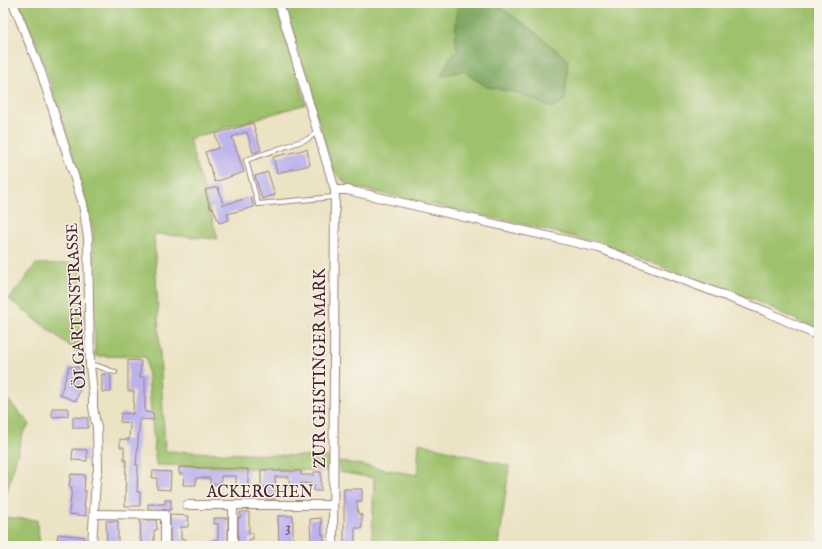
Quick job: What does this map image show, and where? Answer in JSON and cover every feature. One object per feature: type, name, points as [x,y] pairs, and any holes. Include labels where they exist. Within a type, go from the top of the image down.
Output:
[{"type":"street","name":"ÖLGARTENSTRASSE","points":[[13,3],[41,72],[82,204],[88,238],[90,364],[94,419],[97,427],[98,470],[96,479],[92,546]]},
{"type":"street","name":"ZUR GEISTINGER MARK","points":[[279,3],[334,194],[333,546]]},
{"type":"street","points":[[334,194],[347,190],[599,248],[766,311],[819,336]]},
{"type":"street","name":"ACKERCHEN","points":[[187,505],[332,505]]},
{"type":"street","points":[[233,505],[233,546]]},
{"type":"street","points":[[94,514],[165,515],[165,546]]},
{"type":"lane","points":[[317,132],[308,139],[246,160],[258,204],[334,194]]},
{"type":"lane","points":[[90,364],[115,372]]},
{"type":"green space","points":[[19,3],[275,3],[306,104],[189,139],[218,239],[154,234],[165,451],[329,457],[329,471],[156,465],[146,357],[95,356],[93,231],[76,164],[44,63]]},
{"type":"green space","points":[[284,3],[819,3],[819,331],[766,305],[598,243],[525,225],[348,186],[333,170]]},
{"type":"green space","points":[[458,3],[497,5],[531,29],[568,60],[565,100],[552,108],[519,93],[487,87],[463,71],[441,76],[450,57],[458,51],[455,37]]},
{"type":"green space","points":[[81,263],[84,357],[9,299],[36,264]]},
{"type":"green space","points":[[3,395],[30,424],[23,433],[3,507]]},
{"type":"green space","points":[[419,443],[509,466],[499,546],[382,546],[382,544],[372,538],[374,478],[339,472],[339,461],[417,475]]},
{"type":"green space","points":[[3,517],[37,520],[40,546],[3,546]]},
{"type":"building","points":[[253,123],[261,150],[253,153],[247,132],[232,137],[244,172],[215,182],[205,152],[219,148],[215,134]]},
{"type":"building","points":[[307,149],[310,165],[277,173],[273,157]]},
{"type":"building","points":[[268,172],[275,195],[262,199],[255,176]]},
{"type":"building","points":[[218,187],[223,205],[251,197],[254,207],[227,214],[229,220],[219,223],[213,208],[210,208],[205,190]]},
{"type":"building","points":[[128,360],[141,361],[140,377],[145,377],[145,412],[153,413],[154,420],[140,419],[136,465],[138,465],[137,492],[140,492],[140,506],[125,506],[126,460],[124,460],[124,447],[120,447],[120,439],[129,440],[130,423],[120,422],[121,413],[133,414],[134,391],[128,391]]},
{"type":"building","points":[[68,367],[83,367],[83,375],[79,387],[81,387],[76,401],[60,395]]},
{"type":"building","points":[[102,374],[111,375],[111,392],[102,392]]},
{"type":"building","points":[[52,408],[68,408],[68,416],[52,417]]},
{"type":"building","points":[[73,417],[88,418],[88,428],[73,428]]},
{"type":"building","points":[[73,449],[87,450],[87,461],[72,460]]},
{"type":"building","points":[[179,467],[248,469],[248,486],[236,486],[236,476],[221,476],[221,484],[210,484],[210,478],[196,478],[196,485],[183,485],[184,474],[179,474]]},
{"type":"building","points":[[261,470],[301,471],[301,475],[314,475],[314,472],[321,472],[321,491],[314,491],[314,484],[301,483],[301,487],[289,487],[289,477],[275,477],[276,499],[266,499],[266,487],[261,487]]},
{"type":"building","points":[[153,471],[171,472],[170,490],[157,489],[157,478],[152,478]]},
{"type":"building","points":[[71,474],[85,475],[84,491],[86,491],[84,508],[86,508],[86,516],[69,514],[72,487],[69,487]]},
{"type":"building","points":[[344,489],[362,489],[362,501],[357,501],[358,514],[362,515],[362,528],[355,528],[355,546],[344,546]]},
{"type":"building","points":[[165,500],[171,500],[171,510],[148,509],[148,504],[165,504]]},
{"type":"building","points":[[240,512],[249,512],[249,533],[253,533],[253,539],[249,539],[249,546],[238,546],[238,518],[240,518]]},
{"type":"building","points":[[170,515],[189,516],[188,527],[181,527],[181,539],[186,539],[186,546],[170,546]]},
{"type":"building","points":[[278,516],[293,516],[293,546],[282,546],[282,542],[279,542]]},
{"type":"building","points":[[214,518],[228,518],[228,546],[213,546],[213,540],[218,540],[218,524],[214,524]]},
{"type":"building","points":[[321,518],[324,546],[311,546],[310,519]]},
{"type":"building","points":[[140,520],[156,520],[157,530],[154,530],[154,546],[142,546],[143,542],[141,542]]},
{"type":"building","points":[[106,521],[118,521],[118,546],[107,546]]},
{"type":"building","points":[[58,534],[85,537],[85,543],[72,542],[69,543],[68,546],[56,546]]}]
